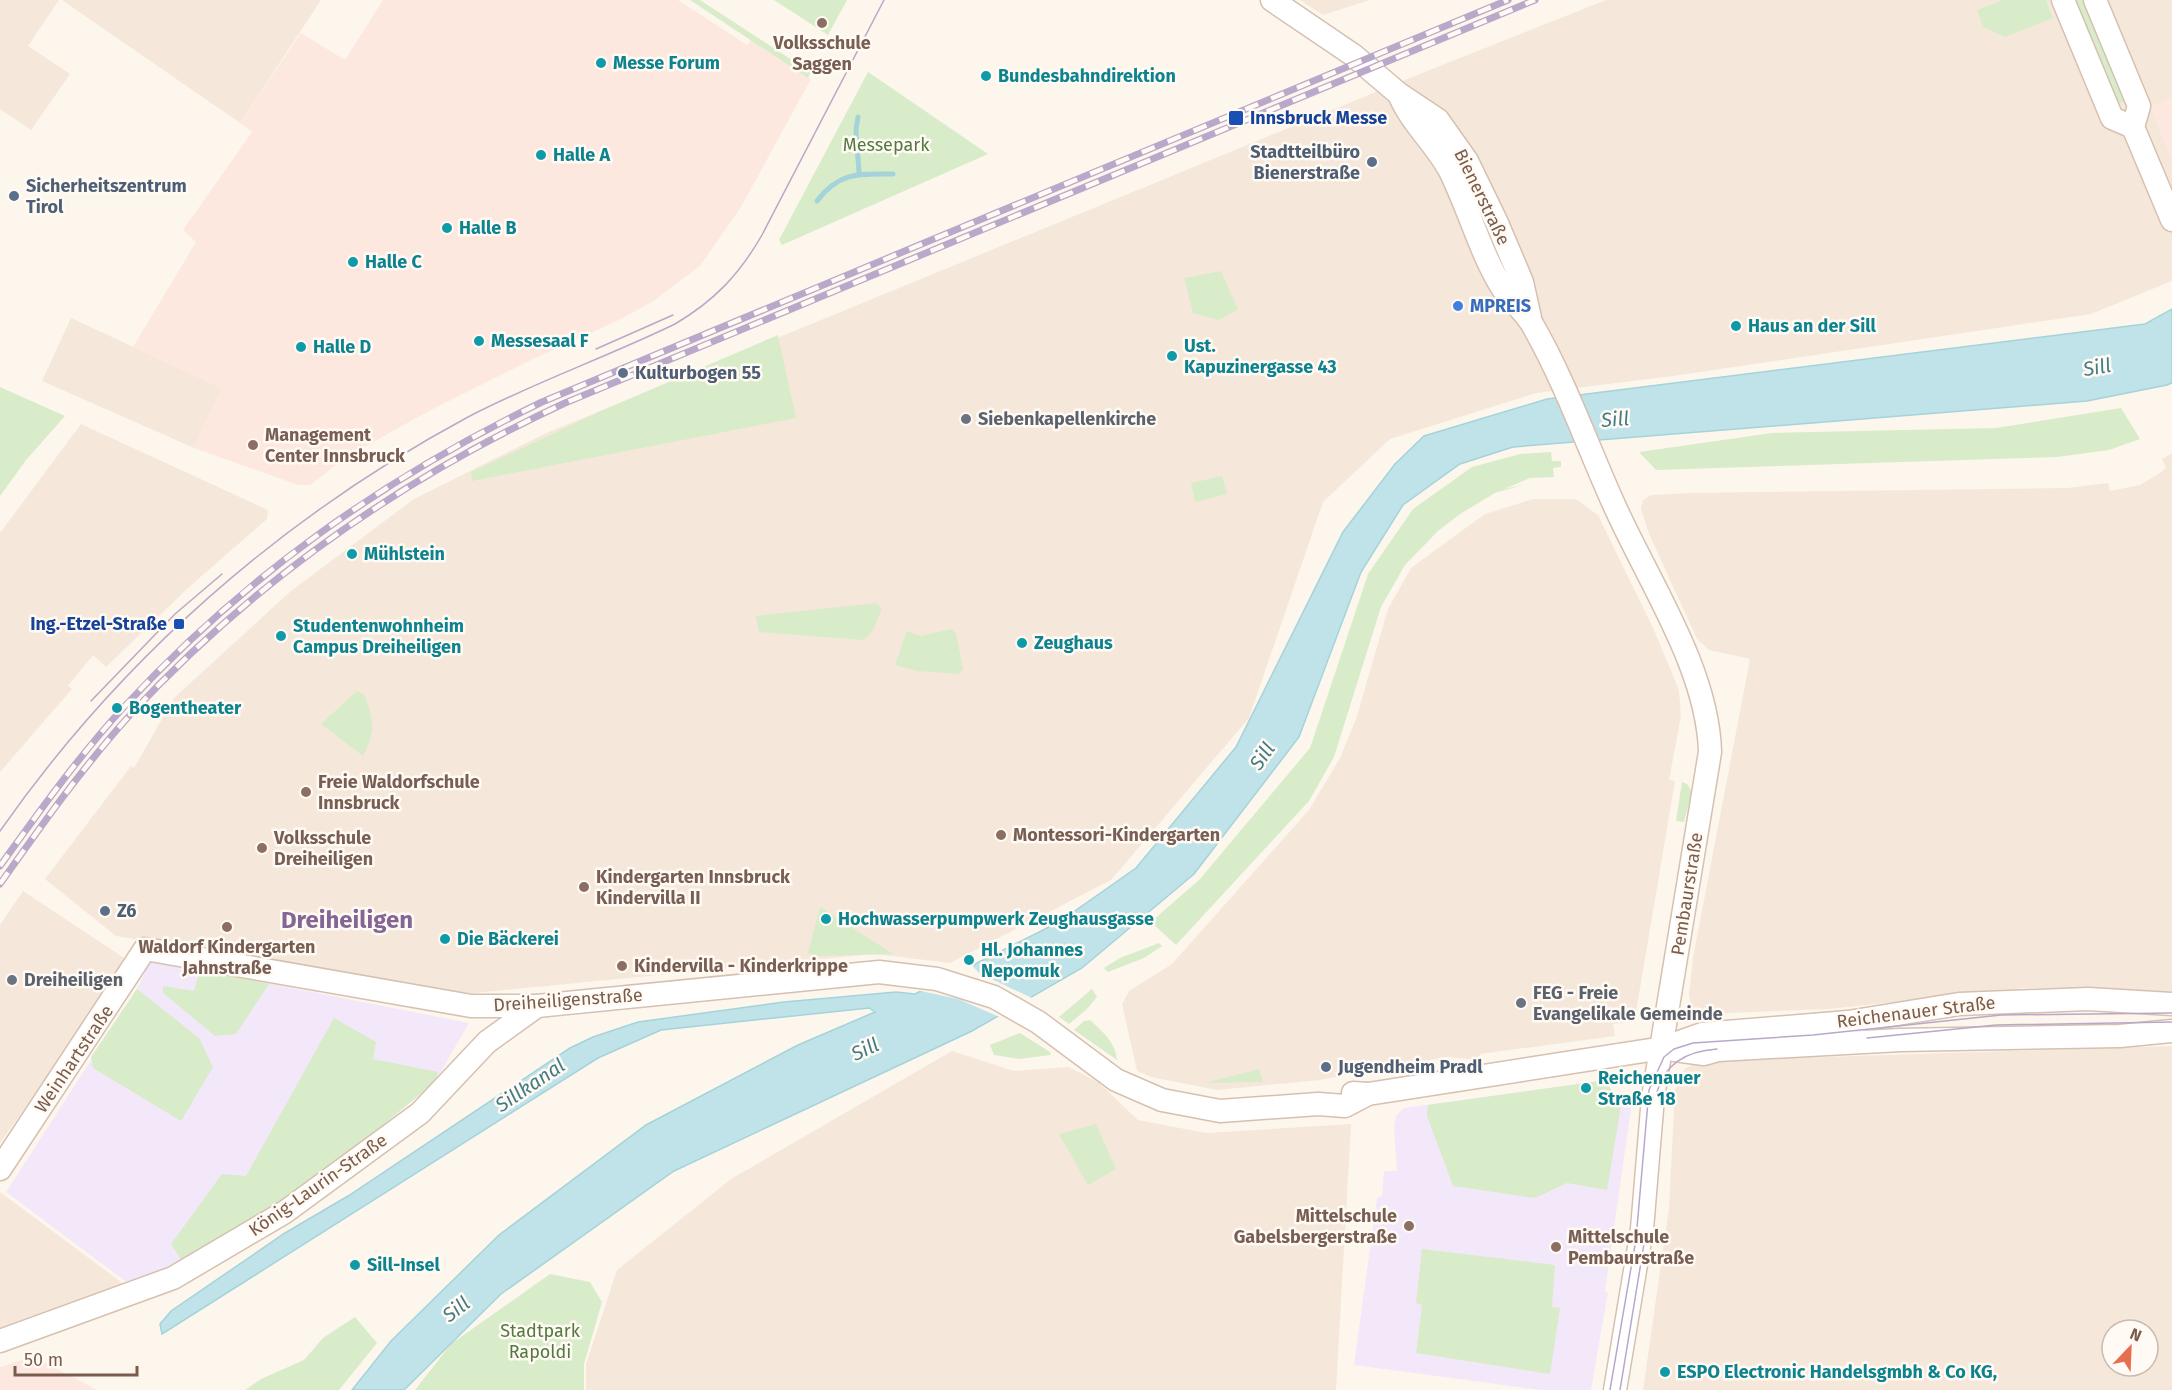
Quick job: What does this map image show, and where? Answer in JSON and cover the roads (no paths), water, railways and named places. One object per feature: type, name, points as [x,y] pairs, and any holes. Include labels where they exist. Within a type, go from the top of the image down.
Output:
[{"type":"street","name":"Bienerstraße","points":[[1272,0],[1353,56],[1399,94],[1438,120],[1467,161],[1522,282],[1531,322],[1564,387]]},
{"type":"street","points":[[2063,0],[2112,117],[2133,127]]},
{"type":"street","points":[[2096,0],[2139,106],[2133,127],[2172,220]]},
{"type":"street","name":"Pembaurstraße","points":[[1564,387],[1616,509],[1692,668],[1709,726],[1710,752],[1663,1048],[1653,1097],[1639,1247],[1615,1390]]},
{"type":"street","name":"Dreiheiligenstraße","points":[[146,949],[471,1006],[537,1006],[879,972],[923,976],[962,985],[994,997],[1053,1032]]},
{"type":"street","name":"Weinhartstraße","points":[[0,1169],[146,949]]},
{"type":"street","name":"Reichenauer Straße","points":[[1053,1032],[1116,1080],[1161,1100],[1220,1111],[1318,1104],[1343,1092],[1368,1094],[1663,1048],[1702,1034],[1848,1022],[1987,1001],[2088,999],[2172,1004]]},
{"type":"street","points":[[471,1006],[486,1016],[487,1042]]},
{"type":"street","name":"König-Laurin-Straße","points":[[0,1341],[173,1278],[285,1212],[420,1113],[487,1042],[537,1006]]},
{"type":"street","name":"Reichenauer Straße","points":[[1663,1048],[1704,1054],[1718,1050],[1900,1040],[2120,1036],[2172,1031]]},
{"type":"water","points":[[2172,309],[2172,383],[2167,385],[2087,401],[1513,447],[1460,464],[1403,505],[1361,572],[1299,737],[1194,874],[1082,968],[972,1031],[674,1171],[501,1294],[404,1390],[352,1390],[391,1341],[499,1235],[646,1125],[798,1045],[875,1012],[869,1008],[661,1030],[598,1058],[162,1334],[160,1324],[171,1311],[285,1233],[348,1196],[570,1048],[593,1037],[638,1022],[784,1002],[896,992],[915,994],[1059,922],[1136,868],[1236,747],[1343,532],[1395,464],[1424,436],[1547,399],[2145,324]]},
{"type":"waterway","points":[[858,117],[856,139],[859,174]]},
{"type":"waterway","points":[[817,201],[825,191],[842,179],[860,175],[893,174]]},
{"type":"tram line","points":[[0,831],[47,768],[98,707],[152,650],[270,546],[399,456],[468,417],[519,392],[675,324],[714,296],[735,275],[762,235],[884,0]]},
{"type":"tram line","points":[[596,349],[673,315]]},
{"type":"tram line","points":[[91,701],[175,614],[222,574]]},
{"type":"tram line","points":[[1610,1390],[1636,1239],[1649,1090],[1664,1057],[1674,1049],[1693,1043],[1813,1035],[2001,1015],[2172,1013]]},
{"type":"tram line","points":[[1867,1038],[1996,1025],[2172,1022]]},
{"type":"tram line","points":[[1657,1092],[1666,1073],[1679,1060],[1697,1052],[1717,1049]]},
{"type":"tram line","points":[[1620,1390],[1644,1244]]},
{"type":"railway","points":[[0,866],[90,746],[169,660],[217,615],[318,535],[371,498],[426,464],[542,402],[1508,0]]},
{"type":"railway","points":[[0,884],[46,819],[95,756],[130,715],[177,667],[278,578],[388,500],[445,465],[565,403],[1535,0]]},
{"type":"place","name":"Volksschule Saggen","points":[[822,23]]},
{"type":"place","name":"Messe Forum","points":[[601,63]]},
{"type":"place","name":"Bundesbahndirektion","points":[[986,76]]},
{"type":"place","name":"Innsbruck Messe","points":[[1236,118]]},
{"type":"place","name":"Halle A","points":[[541,155]]},
{"type":"place","name":"Stadtteilbüro Bienerstraße","points":[[1372,162]]},
{"type":"place","name":"Sicherheitszentrum Tirol","points":[[14,196]]},
{"type":"place","name":"Halle B","points":[[447,228]]},
{"type":"place","name":"Halle C","points":[[353,262]]},
{"type":"place","name":"MPREIS","points":[[1458,306]]},
{"type":"place","name":"Haus an der Sill","points":[[1736,326]]},
{"type":"place","name":"Messesaal F","points":[[479,341]]},
{"type":"place","name":"Halle D","points":[[301,347]]},
{"type":"place","name":"Ust. Kapuzinergasse 43","points":[[1172,356]]},
{"type":"place","name":"Kulturbogen 55","points":[[623,373]]},
{"type":"place","name":"Siebenkapellenkirche","points":[[966,419]]},
{"type":"place","name":"Management Center Innsbruck","points":[[253,445]]},
{"type":"place","name":"Mühlstein","points":[[352,554]]},
{"type":"place","name":"Ing.-Etzel-Straße","points":[[179,624]]},
{"type":"place","name":"Studentenwohnheim Campus Dreiheiligen","points":[[281,636]]},
{"type":"place","name":"Zeughaus","points":[[1022,643]]},
{"type":"place","name":"Bogentheater","points":[[117,708]]},
{"type":"place","name":"Freie Waldorfschule Innsbruck","points":[[306,792]]},
{"type":"place","name":"Montessori-Kindergarten","points":[[1001,835]]},
{"type":"place","name":"Volksschule Dreiheiligen","points":[[262,848]]},
{"type":"place","name":"Kindergarten Innsbruck Kindervilla II","points":[[584,887]]},
{"type":"place","name":"Z6","points":[[105,911]]},
{"type":"place","name":"Hochwasserpumpwerk Zeughausgasse","points":[[826,919]]},
{"type":"place","name":"Waldorf Kindergarten Jahnstraße","points":[[227,927]]},
{"type":"place","name":"Die Bäckerei","points":[[445,939]]},
{"type":"place","name":"Hl. Johannes Nepomuk","points":[[969,960]]},
{"type":"place","name":"Kindervilla - Kinderkrippe","points":[[622,966]]},
{"type":"place","name":"Dreiheiligen","points":[[12,980]]},
{"type":"place","name":"FEG - Freie Evangelikale Gemeinde","points":[[1521,1003]]},
{"type":"place","name":"Jugendheim Pradl","points":[[1326,1067]]},
{"type":"place","name":"Reichenauer Straße 18","points":[[1586,1088]]},
{"type":"place","name":"Mittelschule Gabelsbergerstraße","points":[[1409,1226]]},
{"type":"place","name":"Mittelschule Pembaurstraße","points":[[1556,1247]]},
{"type":"place","name":"Sill-Insel","points":[[355,1265]]},
{"type":"place","name":"ESPO Electronic Handelsgmbh & Co KG,","points":[[1665,1372]]},
{"type":"district","name":"Dreiheiligen","points":[[347,920]]},
{"type":"park label","name":"Messepark","points":[[886,145]]},
{"type":"park label","name":"Stadtpark Rapoldi","points":[[540,1341]]},
{"type":"water label","name":"Sill","points":[[2097,367]]},
{"type":"water label","name":"Sill","points":[[1615,419]]},
{"type":"water label","name":"Sill","points":[[1262,756]]},
{"type":"water label","name":"Sill","points":[[865,1049]]},
{"type":"water label","name":"Sillkanal","points":[[530,1085]]},
{"type":"water label","name":"Sill","points":[[456,1309]]}]
